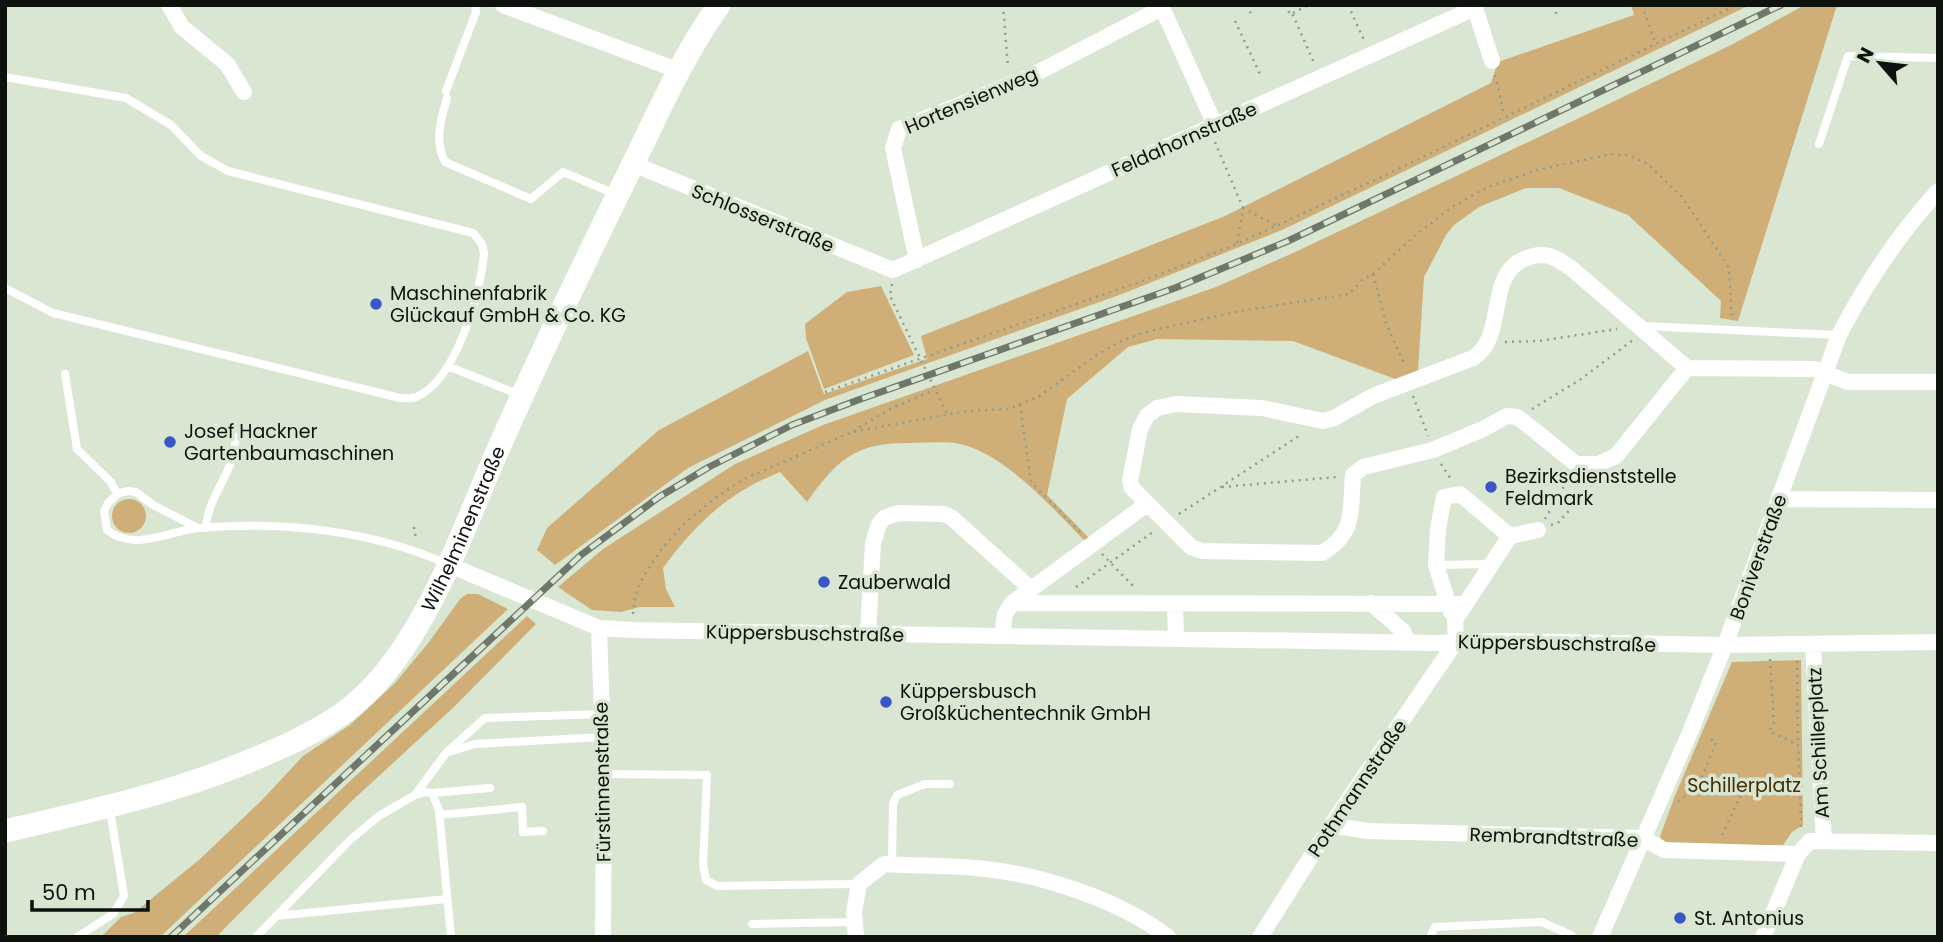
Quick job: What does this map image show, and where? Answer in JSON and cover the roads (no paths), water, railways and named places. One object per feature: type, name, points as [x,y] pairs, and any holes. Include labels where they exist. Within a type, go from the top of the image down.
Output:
[{"type":"street","points":[[169,5],[182,27],[227,64],[244,92]]},
{"type":"street","points":[[503,5],[677,70]]},
{"type":"street","name":"Wilhelminenstraße","points":[[5,831],[157,794],[240,765],[298,740],[346,711],[373,687],[406,646],[447,564],[522,396],[677,70],[719,5]]},
{"type":"street","points":[[1161,7],[1215,125]]},
{"type":"street","name":"Hortensienweg","points":[[917,260],[893,148],[899,130],[1027,78],[1161,7]]},
{"type":"street","name":"Feldahornstraße","points":[[893,270],[1475,7],[1492,61]]},
{"type":"street","name":"Schlosserstraße","points":[[633,164],[893,270]]},
{"type":"street","name":"Boniverstraße","points":[[1600,937],[1725,645],[1839,335],[1859,296],[1883,260],[1938,191]]},
{"type":"street","points":[[1687,368],[1616,456],[1598,464],[1576,464],[1517,417],[1507,416],[1433,450],[1363,467],[1353,475],[1349,526],[1337,544],[1322,553],[1202,551],[1191,547],[1132,488],[1130,481],[1140,429],[1147,416],[1157,408],[1175,404],[1262,408],[1323,421],[1334,418],[1373,396],[1473,358],[1482,352],[1486,343],[1506,273],[1516,262],[1539,254],[1552,255],[1571,268],[1687,368],[1814,369],[1848,382],[1938,382]]},
{"type":"street","points":[[1456,641],[1455,620],[1436,565],[1438,529],[1444,497],[1460,494],[1510,536]]},
{"type":"street","points":[[1779,499],[1938,500]]},
{"type":"street","points":[[1002,636],[1004,614],[1012,603],[1147,504]]},
{"type":"street","points":[[868,633],[875,533],[884,519],[898,513],[943,514],[951,517],[1031,589]]},
{"type":"street","points":[[1455,620],[1510,536],[1538,530]]},
{"type":"street","name":"Küppersbuschstraße","points":[[447,564],[599,628],[633,630],[1408,643],[1456,641],[1813,645],[1938,642]]},
{"type":"street","name":"Küppersbuschstraße","points":[[1012,603],[1465,604]]},
{"type":"street","points":[[1371,603],[1403,631],[1408,643]]},
{"type":"street","points":[[1175,604],[1176,639]]},
{"type":"street","name":"Fürstinnenstraße","points":[[599,628],[604,774],[603,937]]},
{"type":"street","name":"Pothmannstraße","points":[[1259,937],[1331,825],[1456,641]]},
{"type":"street","name":"Am Schillerplatz","points":[[1813,645],[1824,841]]},
{"type":"street","name":"Rembrandtstraße","points":[[1331,825],[1367,831],[1643,838],[1664,849],[1714,851],[1801,850],[1810,841],[1938,843]]},
{"type":"street","points":[[1763,937],[1801,850]]},
{"type":"street","points":[[856,930],[854,912],[859,884],[884,864],[892,864],[976,867],[1030,875],[1096,898],[1158,929],[1168,937]]},
{"type":"lane","points":[[475,5],[476,12],[440,121],[439,139],[445,162],[531,199],[563,172],[617,195]]},
{"type":"lane","points":[[1819,144],[1848,56],[1938,58]]},
{"type":"lane","points":[[5,77],[126,98],[171,125],[201,156],[228,171],[473,233],[482,244],[484,253],[470,317],[450,367],[416,397],[400,398],[53,313],[5,288]]},
{"type":"lane","points":[[1640,329],[1839,335]]},
{"type":"lane","points":[[450,367],[522,396]]},
{"type":"lane","points":[[65,374],[77,449],[111,482],[117,494]]},
{"type":"lane","points":[[202,528],[236,449],[235,437],[215,428]]},
{"type":"lane","points":[[202,528],[153,505],[136,492],[117,494],[104,511],[107,530],[120,538],[140,540],[202,528],[279,527],[318,530],[413,549],[447,564]]},
{"type":"lane","points":[[1436,565],[1490,564]]},
{"type":"lane","points":[[1031,589],[1047,604]]},
{"type":"lane","points":[[415,795],[446,753],[485,718],[601,714]]},
{"type":"lane","points":[[446,753],[475,744],[601,737]]},
{"type":"lane","points":[[604,774],[707,775],[703,865],[706,880],[717,886],[859,884]]},
{"type":"lane","points":[[892,864],[892,804],[897,795],[925,784],[950,784]]},
{"type":"lane","points":[[256,937],[349,840],[379,816],[415,795],[426,792],[490,788]]},
{"type":"lane","points":[[432,793],[439,815],[451,937]]},
{"type":"lane","points":[[77,937],[113,914],[124,896],[110,807]]},
{"type":"lane","points":[[439,815],[522,807],[523,832],[543,831]]},
{"type":"lane","points":[[276,916],[447,899]]},
{"type":"lane","points":[[1430,937],[1435,927],[1542,922],[1571,935]]},
{"type":"lane","points":[[752,924],[856,930]]},
{"type":"railway","points":[[171,937],[581,555],[659,497],[709,467],[792,425],[1175,288],[1288,241],[1781,5]]},
{"type":"place","name":"Maschinenfabrik Glückauf GmbH & Co. KG","points":[[376,304]]},
{"type":"place","name":"Josef Hackner Gartenbaumaschinen","points":[[170,442]]},
{"type":"place","name":"Bezirksdienststelle Feldmark","points":[[1491,487]]},
{"type":"place","name":"Zauberwald","points":[[824,582]]},
{"type":"place","name":"Küppersbusch Großküchentechnik GmbH","points":[[886,702]]},
{"type":"place","name":"St. Antonius","points":[[1680,918]]},
{"type":"park label","name":"Schillerplatz","points":[[1744,785]]}]
